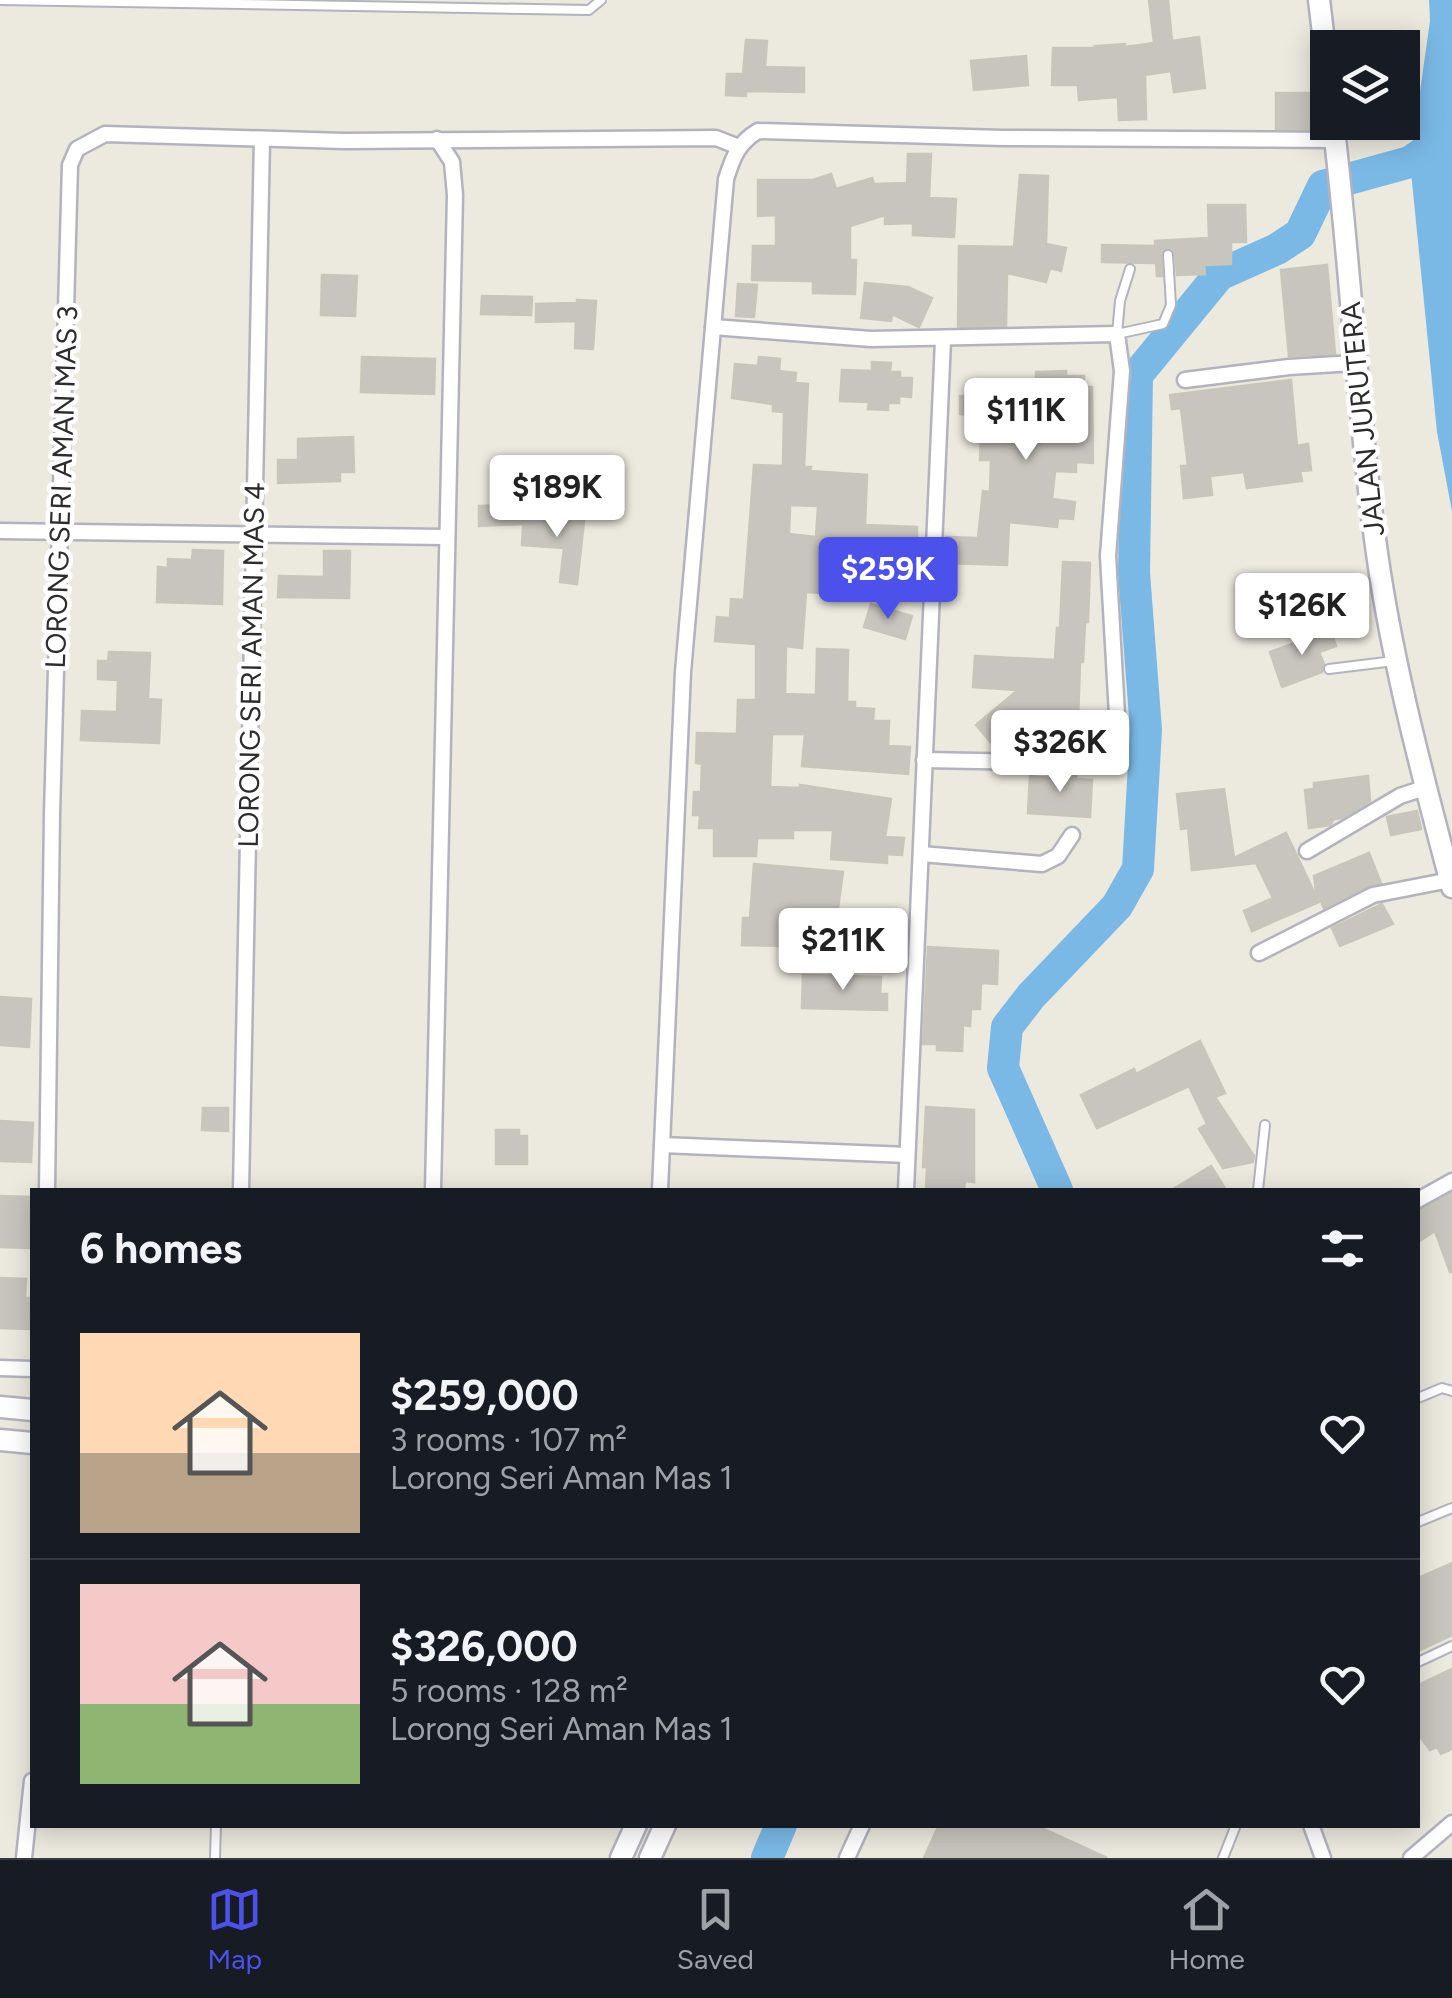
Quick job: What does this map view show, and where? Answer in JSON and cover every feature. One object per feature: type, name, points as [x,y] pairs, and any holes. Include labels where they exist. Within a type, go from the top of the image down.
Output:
[{"type":"street","points":[[1319,0],[1323,30]]},
{"type":"street","points":[[660,1188],[684,672],[726,179],[739,147],[758,131],[1003,138],[1310,132]]},
{"type":"street","name":"LORONG SERI AMAN MAS 3","points":[[47,1188],[52,814],[70,165],[76,149],[105,134],[262,140],[716,138],[739,147]]},
{"type":"street","name":"LORONG SERI AMAN MAS 4","points":[[241,1188],[262,140]]},
{"type":"street","points":[[433,1188],[455,194],[452,162],[436,140]]},
{"type":"street","name":"JALAN JURUTERA","points":[[1335,140],[1374,535],[1396,661],[1451,884]]},
{"type":"street","points":[[713,327],[871,339],[1117,334],[1122,372],[1108,556],[1115,737],[1106,754],[1088,763],[924,760]]},
{"type":"street","points":[[906,1188],[943,340]]},
{"type":"street","points":[[1185,380],[1354,363]]},
{"type":"street","points":[[0,531],[445,537]]},
{"type":"street","points":[[1307,851],[1400,796],[1427,787]]},
{"type":"street","points":[[921,854],[1042,864],[1058,856],[1072,835]]},
{"type":"street","points":[[1259,953],[1373,895],[1451,884]]},
{"type":"street","points":[[662,1146],[908,1155]]},
{"type":"street","points":[[1420,1199],[1452,1181]]},
{"type":"street","points":[[0,1368],[30,1369]]},
{"type":"street","points":[[0,1407],[30,1410]]},
{"type":"street","points":[[0,1440],[30,1443]]},
{"type":"street","points":[[24,1858],[30,1800]]},
{"type":"street","points":[[1411,1858],[1452,1823]]},
{"type":"street","points":[[621,1858],[635,1828]]},
{"type":"street","points":[[650,1858],[664,1828]]},
{"type":"street","points":[[847,1858],[861,1828]]},
{"type":"street","points":[[1311,1828],[1323,1858]]},
{"type":"lane","points":[[0,0],[589,10],[601,0]]},
{"type":"lane","points":[[1130,268],[1120,301],[1117,334],[1163,324],[1171,306],[1168,255]]},
{"type":"lane","points":[[1330,669],[1396,661]]},
{"type":"lane","points":[[1258,1188],[1265,1124]]},
{"type":"lane","points":[[1420,1397],[1442,1388],[1452,1392]]},
{"type":"lane","points":[[1420,1521],[1452,1508]]},
{"type":"lane","points":[[1420,1661],[1452,1646]]},
{"type":"lane","points":[[214,1858],[216,1828]]},
{"type":"lane","points":[[1223,1858],[1235,1828]]},
{"type":"water","points":[[1429,0],[1452,0],[1452,511],[1437,432],[1410,162],[1413,140],[1420,140],[1420,92],[1430,21]]},
{"type":"building","points":[[1149,0],[1168,0],[1172,41],[1199,37],[1205,88],[1174,92],[1171,71],[1145,75],[1146,119],[1119,120],[1118,97],[1079,100],[1078,85],[1052,85],[1053,48],[1154,43]]},
{"type":"building","points":[[746,40],[767,41],[765,67],[804,68],[804,92],[746,91],[746,96],[726,95],[727,74],[743,74]]},
{"type":"building","points":[[1026,56],[1028,85],[974,90],[971,61]]},
{"type":"building","points":[[1276,93],[1310,93],[1310,129],[1276,129]]},
{"type":"building","points":[[908,154],[931,154],[929,198],[956,199],[954,237],[913,235],[913,223],[885,224],[885,215],[850,226],[850,260],[856,260],[855,294],[813,293],[813,281],[752,280],[753,246],[776,246],[776,215],[758,216],[758,180],[813,180],[831,174],[836,189],[872,178],[874,184],[907,183]]},
{"type":"building","points":[[1020,175],[1048,176],[1046,244],[1066,248],[1061,271],[1050,268],[1046,282],[1007,273],[1006,326],[958,327],[959,246],[1014,247]]},
{"type":"building","points":[[1208,205],[1245,205],[1246,242],[1231,242],[1231,264],[1204,265],[1205,274],[1177,275],[1175,254],[1169,248],[1161,253],[1162,276],[1157,276],[1156,263],[1102,262],[1102,245],[1155,246],[1155,241],[1209,238]]},
{"type":"building","points":[[1327,265],[1335,354],[1289,356],[1281,270]]},
{"type":"building","points":[[322,275],[357,276],[355,316],[321,315]]},
{"type":"building","points":[[865,283],[908,287],[932,298],[919,327],[892,314],[891,321],[861,318]]},
{"type":"building","points":[[738,284],[757,285],[754,317],[736,316]]},
{"type":"building","points":[[482,296],[532,297],[531,315],[481,314]]},
{"type":"building","points":[[596,301],[593,349],[575,348],[576,321],[536,322],[536,304]]},
{"type":"building","points":[[362,357],[435,359],[434,394],[361,392]]},
{"type":"building","points":[[759,357],[780,359],[779,371],[796,373],[795,383],[808,384],[804,467],[811,467],[810,471],[867,475],[865,525],[917,527],[917,541],[907,541],[907,551],[872,550],[868,596],[806,592],[802,648],[786,646],[785,694],[816,695],[817,649],[848,650],[847,702],[855,702],[855,708],[874,709],[873,721],[889,721],[888,746],[910,747],[908,774],[802,766],[805,734],[772,734],[770,787],[800,785],[891,799],[885,837],[904,838],[902,855],[887,854],[887,863],[831,859],[833,830],[793,830],[793,838],[757,838],[756,856],[714,856],[714,828],[699,828],[700,815],[693,815],[694,792],[701,792],[702,764],[696,763],[697,733],[737,734],[738,700],[756,700],[756,644],[715,641],[717,617],[730,618],[731,599],[744,600],[754,465],[783,466],[784,412],[773,411],[773,404],[732,398],[735,364],[758,366]],"holes":[[[790,505],[818,506],[816,537],[789,534]]]},
{"type":"building","points":[[872,362],[891,363],[890,372],[900,372],[900,378],[912,378],[911,397],[899,396],[899,403],[888,403],[888,410],[868,409],[869,402],[840,401],[842,370],[872,371]]},
{"type":"building","points":[[1066,371],[1066,376],[1084,376],[1084,387],[1092,387],[1093,463],[1076,462],[1076,472],[1055,471],[1052,499],[1075,502],[1073,519],[1058,518],[1057,527],[1009,522],[1007,565],[946,563],[946,537],[978,538],[983,491],[990,492],[991,460],[980,460],[982,415],[960,414],[960,396],[976,397],[976,382],[997,383],[995,429],[1036,430],[1036,372]]},
{"type":"building","points":[[1291,380],[1297,446],[1308,444],[1311,470],[1300,471],[1302,481],[1247,488],[1244,472],[1210,476],[1212,495],[1184,498],[1181,466],[1188,466],[1181,408],[1172,409],[1170,395]]},
{"type":"building","points":[[353,437],[354,472],[340,472],[340,481],[278,483],[278,460],[298,460],[298,439]]},
{"type":"building","points":[[522,505],[523,524],[479,526],[479,506]]},
{"type":"building","points":[[524,513],[584,521],[577,584],[560,582],[564,548],[522,545]]},
{"type":"building","points":[[193,550],[223,551],[222,604],[157,602],[158,567],[168,568],[168,559],[192,560]]},
{"type":"building","points":[[324,551],[350,551],[349,598],[278,597],[279,576],[324,577]]},
{"type":"building","points":[[1063,562],[1090,563],[1088,622],[1080,662],[1077,752],[1053,752],[1054,724],[1022,751],[998,751],[976,725],[1018,690],[973,687],[975,656],[1055,660]]},
{"type":"building","points":[[871,604],[912,616],[905,639],[864,627]]},
{"type":"building","points":[[1330,630],[1336,646],[1319,652],[1324,664],[1322,672],[1282,687],[1270,652]]},
{"type":"building","points":[[109,652],[150,653],[148,699],[161,700],[159,743],[81,740],[82,711],[117,712],[118,680],[98,679],[98,661],[108,661]]},
{"type":"building","points":[[1052,773],[1076,773],[1076,779],[1092,780],[1090,817],[1028,813],[1030,776],[1051,778]]},
{"type":"building","points":[[1368,776],[1370,801],[1334,819],[1330,825],[1309,828],[1305,790],[1314,789],[1314,783]]},
{"type":"building","points":[[1224,789],[1234,858],[1286,833],[1317,898],[1314,876],[1369,853],[1381,883],[1324,908],[1321,901],[1252,931],[1244,911],[1273,898],[1256,863],[1192,870],[1188,828],[1181,829],[1177,794]]},
{"type":"building","points":[[1417,811],[1421,829],[1391,835],[1387,817]]},
{"type":"building","points":[[754,864],[843,872],[837,915],[794,909],[791,946],[742,945],[743,918],[750,918]]},
{"type":"building","points":[[1382,904],[1393,924],[1340,946],[1332,928]]},
{"type":"building","points":[[928,947],[998,951],[997,984],[981,983],[980,1009],[971,1009],[970,1026],[963,1025],[962,1051],[937,1050],[937,1044],[923,1044]]},
{"type":"building","points":[[803,975],[881,977],[880,994],[887,994],[887,1010],[802,1008]]},
{"type":"building","points":[[0,997],[31,999],[29,1047],[0,1045]]},
{"type":"building","points":[[1200,1041],[1225,1093],[1215,1097],[1254,1156],[1253,1162],[1223,1168],[1199,1129],[1207,1124],[1189,1086],[1097,1128],[1081,1095],[1134,1069],[1136,1074]]},
{"type":"building","points":[[926,1107],[974,1110],[974,1182],[965,1181],[964,1188],[926,1188],[927,1167],[923,1167]]},
{"type":"building","points":[[203,1108],[228,1108],[228,1131],[202,1130]]},
{"type":"building","points":[[0,1121],[33,1123],[31,1162],[0,1161]]},
{"type":"building","points":[[496,1130],[519,1130],[519,1136],[527,1136],[527,1164],[496,1164]]},
{"type":"building","points":[[1211,1166],[1225,1188],[1175,1188]]},
{"type":"building","points":[[1452,1193],[1450,1272],[1435,1231],[1420,1241],[1420,1209]]},
{"type":"building","points":[[0,1196],[30,1197],[30,1248],[0,1247]]},
{"type":"building","points":[[0,1278],[26,1279],[30,1329],[0,1328]]},
{"type":"building","points":[[1452,1563],[1452,1635],[1420,1650],[1420,1577]]},
{"type":"building","points":[[1452,1669],[1452,1749],[1441,1754],[1437,1747],[1430,1750],[1420,1737],[1420,1684]]},
{"type":"building","points":[[938,1828],[1042,1828],[1107,1858],[924,1858]]},
{"type":"waterway","points":[[1056,1188],[1003,1068],[1007,1027],[1031,996],[1117,906],[1138,869],[1146,730],[1134,573],[1137,375],[1219,275],[1300,234],[1323,186],[1410,162],[1452,133]]},
{"type":"waterway","points":[[767,1858],[780,1828]]}]
